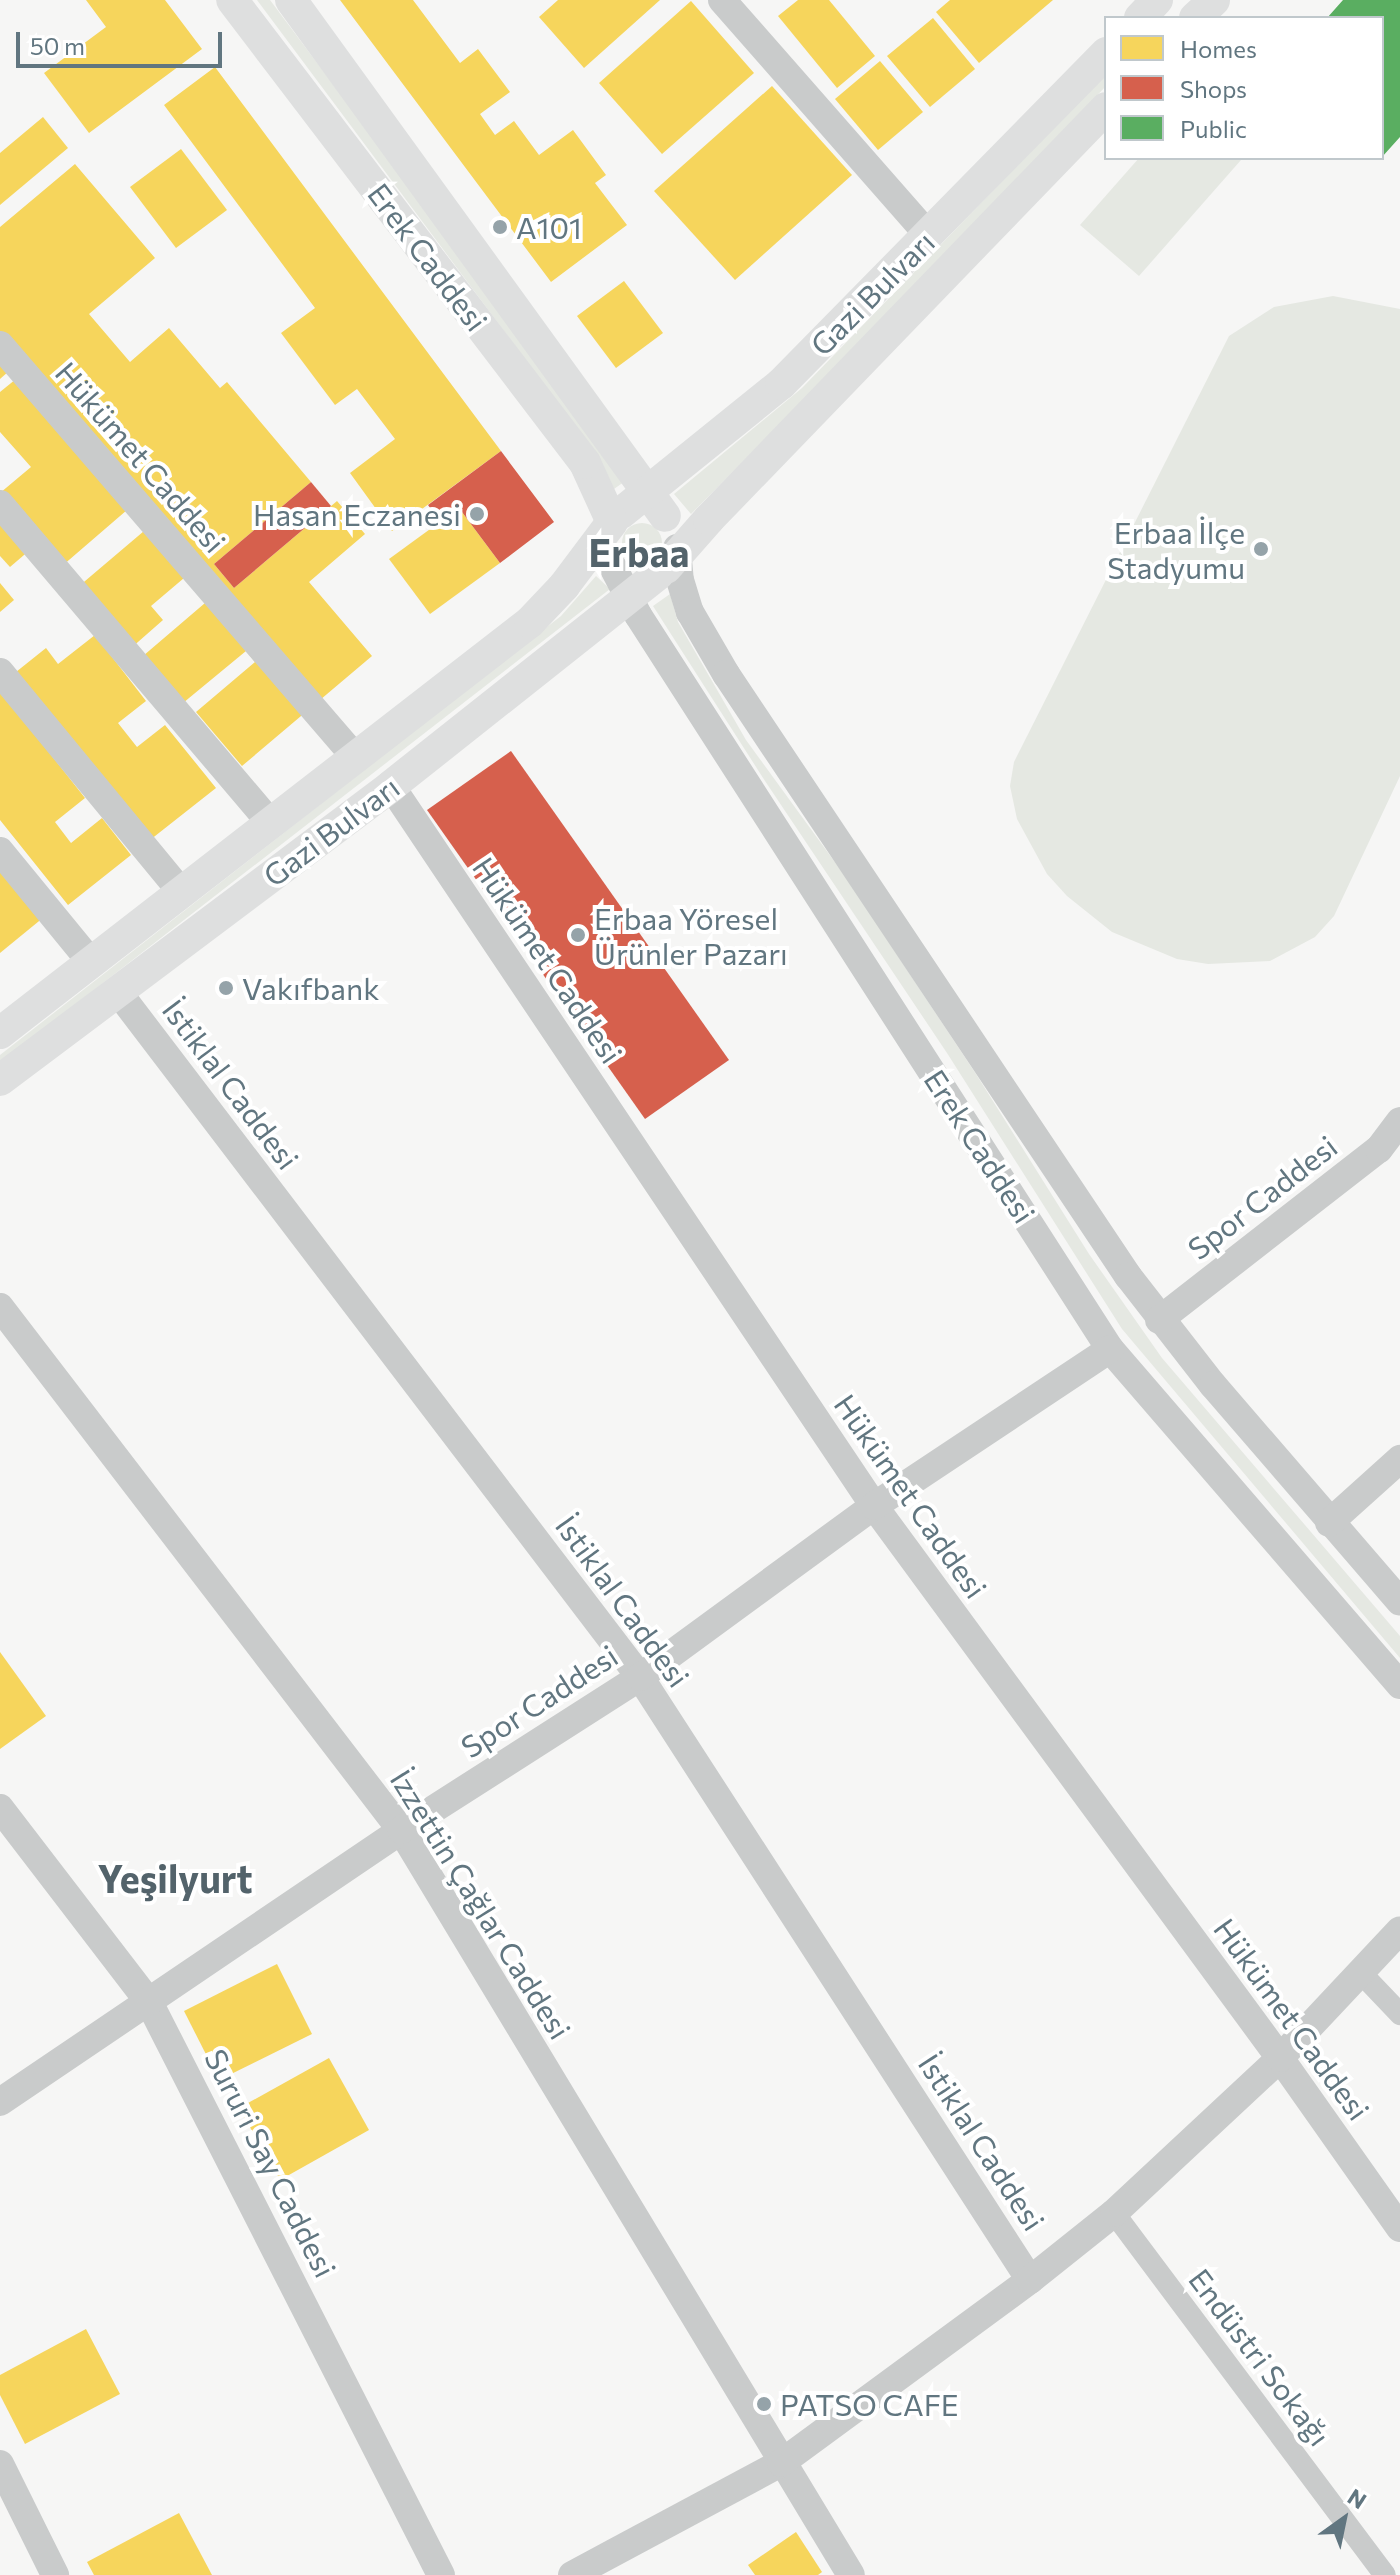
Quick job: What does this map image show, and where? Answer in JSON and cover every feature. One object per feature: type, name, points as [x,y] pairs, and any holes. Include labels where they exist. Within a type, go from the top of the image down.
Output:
[{"type":"main road","name":"Erek Caddesi","points":[[232,0],[585,463],[616,517]]},
{"type":"main road","name":"Erek Caddesi","points":[[291,0],[657,503]]},
{"type":"main road","points":[[1142,16],[1157,0]]},
{"type":"main road","points":[[1197,16],[1214,0]]},
{"type":"main road","name":"Gazi Bulvarı","points":[[0,1033],[546,608],[616,517],[657,503],[929,236],[1104,55]]},
{"type":"main road","name":"Gazi Bulvarı","points":[[0,1080],[391,786],[669,562],[1104,110]]},
{"type":"main road","points":[[616,517],[606,544],[613,567],[634,578],[669,562],[673,525],[657,503]]},
{"type":"street","points":[[722,0],[929,236]]},
{"type":"street","name":"Hükümet Caddesi","points":[[0,345],[356,758]]},
{"type":"street","points":[[0,504],[271,824]]},
{"type":"street","name":"Erek Caddesi","points":[[669,562],[680,580],[690,612],[726,674],[1159,1320],[1329,1523],[1400,1602]]},
{"type":"street","name":"Erek Caddesi","points":[[613,567],[627,596],[1110,1349],[1400,1685]]},
{"type":"street","points":[[0,672],[182,893]]},
{"type":"street","name":"Hükümet Caddesi","points":[[391,786],[874,1506],[1280,2058],[1400,2228]]},
{"type":"street","points":[[0,851],[91,962]]},
{"type":"street","name":"İstiklal Caddesi","points":[[118,992],[640,1677],[1030,2280]]},
{"type":"street","name":"Spor Caddesi","points":[[1159,1320],[1379,1149],[1400,1121]]},
{"type":"street","name":"İzzettin Çağlar Caddesi","points":[[0,1307],[401,1830],[851,2575]]},
{"type":"street","name":"Spor Caddesi","points":[[0,2102],[401,1830],[640,1677],[874,1506],[1110,1349]]},
{"type":"street","points":[[1329,1523],[1400,1459]]},
{"type":"street","name":"Sururi Say Caddesi","points":[[0,1808],[149,2002],[441,2575]]},
{"type":"street","points":[[572,2575],[781,2463],[1030,2280],[1114,2213],[1280,2058],[1400,1930]]},
{"type":"street","points":[[1361,1973],[1400,2014]]},
{"type":"street","name":"Endüstri Sokağı","points":[[1114,2213],[1385,2575]]},
{"type":"street","points":[[0,2464],[55,2575]]},
{"type":"shaded area","points":[[257,0],[270,0],[628,479],[614,489],[601,461]]},
{"type":"shaded area","points":[[1104,76],[1104,88],[917,286],[691,514],[674,494],[802,388]]},
{"type":"shaded area","points":[[1137,160],[1241,160],[1139,276],[1080,225]]},
{"type":"shaded area","name":"Erbaa İlçe Stadyumu","points":[[1333,296],[1400,309],[1400,776],[1334,916],[1315,937],[1270,961],[1208,964],[1177,959],[1112,932],[1067,896],[1047,874],[1017,819],[1010,786],[1014,762],[1229,336],[1274,307]]},
{"type":"shaded area","points":[[642,523],[656,529],[662,543],[656,557],[642,563],[628,557],[622,543],[628,529]]},
{"type":"shaded area","points":[[596,576],[610,589],[0,1063],[0,1055],[561,616]]},
{"type":"shaded area","points":[[670,594],[678,622],[746,740],[845,876],[976,1074],[1089,1254],[1162,1358],[1400,1636],[1400,1658],[1122,1329],[947,1053],[765,781],[653,606]]},
{"type":"building: Homes","points":[[86,0],[165,0],[202,49],[89,133],[44,73],[106,27]]},
{"type":"building: Homes","points":[[340,0],[413,0],[460,63],[478,49],[510,92],[480,114],[495,135],[514,121],[539,155],[573,130],[606,175],[595,183],[627,225],[551,282]]},
{"type":"building: Homes","points":[[558,0],[660,0],[584,68],[539,17]]},
{"type":"building: Homes","points":[[798,0],[829,0],[875,56],[837,88],[778,16]]},
{"type":"building: Homes","points":[[950,0],[1053,0],[979,63],[936,12]]},
{"type":"building: Homes","points":[[691,1],[754,73],[662,154],[599,83]]},
{"type":"building: Homes","points":[[933,18],[975,69],[930,107],[887,56]]},
{"type":"building: Homes","points":[[880,61],[923,112],[878,150],[835,99]]},
{"type":"building: Homes","points":[[215,67],[501,451],[392,531],[350,473],[395,439],[357,389],[335,405],[281,333],[315,308],[164,105]]},
{"type":"building: Homes","points":[[772,86],[852,175],[735,280],[654,191]]},
{"type":"building: Homes","points":[[43,117],[68,148],[0,205],[0,153]]},
{"type":"building: Homes","points":[[181,149],[227,210],[176,248],[130,187]]},
{"type":"building: Homes","points":[[75,164],[155,258],[89,314],[130,362],[169,328],[220,388],[227,382],[311,482],[214,564],[234,588],[337,501],[365,534],[309,582],[372,656],[242,766],[196,712],[255,662],[246,651],[183,703],[143,656],[205,603],[184,578],[151,606],[163,620],[130,649],[78,587],[144,531],[127,510],[62,566],[0,493],[31,467],[0,432],[0,392],[16,379],[9,371],[0,379],[0,227]]},
{"type":"building: Homes","points":[[624,281],[663,333],[616,368],[577,316]]},
{"type":"building: Homes","points":[[459,508],[500,563],[430,614],[389,559]]},
{"type":"building: Homes","points":[[0,513],[31,549],[10,567],[0,556]]},
{"type":"building: Homes","points":[[0,583],[14,600],[0,612]]},
{"type":"building: Homes","points":[[95,635],[146,701],[118,723],[137,747],[165,725],[216,788],[150,840],[16,672],[46,648],[58,664]]},
{"type":"building: Homes","points":[[0,690],[85,798],[55,822],[71,843],[102,818],[131,855],[68,905],[0,820]]},
{"type":"building: Homes","points":[[0,863],[44,917],[0,953]]},
{"type":"building: Homes","points":[[0,1652],[46,1716],[0,1749]]},
{"type":"building: Homes","points":[[277,1964],[312,2034],[219,2080],[184,2011]]},
{"type":"building: Homes","points":[[329,2058],[369,2130],[280,2180],[239,2108]]},
{"type":"building: Homes","points":[[86,2329],[120,2394],[25,2444],[0,2395],[0,2375]]},
{"type":"building: Homes","points":[[179,2513],[212,2575],[94,2575],[87,2562]]},
{"type":"building: Homes","points":[[796,2532],[822,2572],[818,2575],[755,2575],[748,2565]]},
{"type":"building: Shops","points":[[501,451],[554,522],[500,563],[459,508],[440,522],[428,505]]},
{"type":"building: Shops","points":[[311,482],[331,506],[234,588],[214,564]]},
{"type":"building: Shops","name":"Erbaa Yöresel Ürünler Pazarı","points":[[511,751],[729,1060],[645,1119],[427,810]]},
{"type":"building: Public","points":[[1343,0],[1400,0],[1400,137],[1384,155],[1384,16],[1329,16]]},
{"type":"place","name":"A101","points":[[500,227]]},
{"type":"place","name":"Hasan Eczanesi","points":[[477,514]]},
{"type":"place","name":"Erbaa İlçe Stadyumu","points":[[1261,549]]},
{"type":"place","name":"Erbaa Yöresel Ürünler Pazarı","points":[[578,935]]},
{"type":"place","name":"Vakıfbank","points":[[226,988]]},
{"type":"place","name":"PATSO CAFE","points":[[764,2404]]},
{"type":"district","name":"Erbaa","points":[[639,552]]},
{"type":"district","name":"Yeşilyurt","points":[[175,1878]]}]
